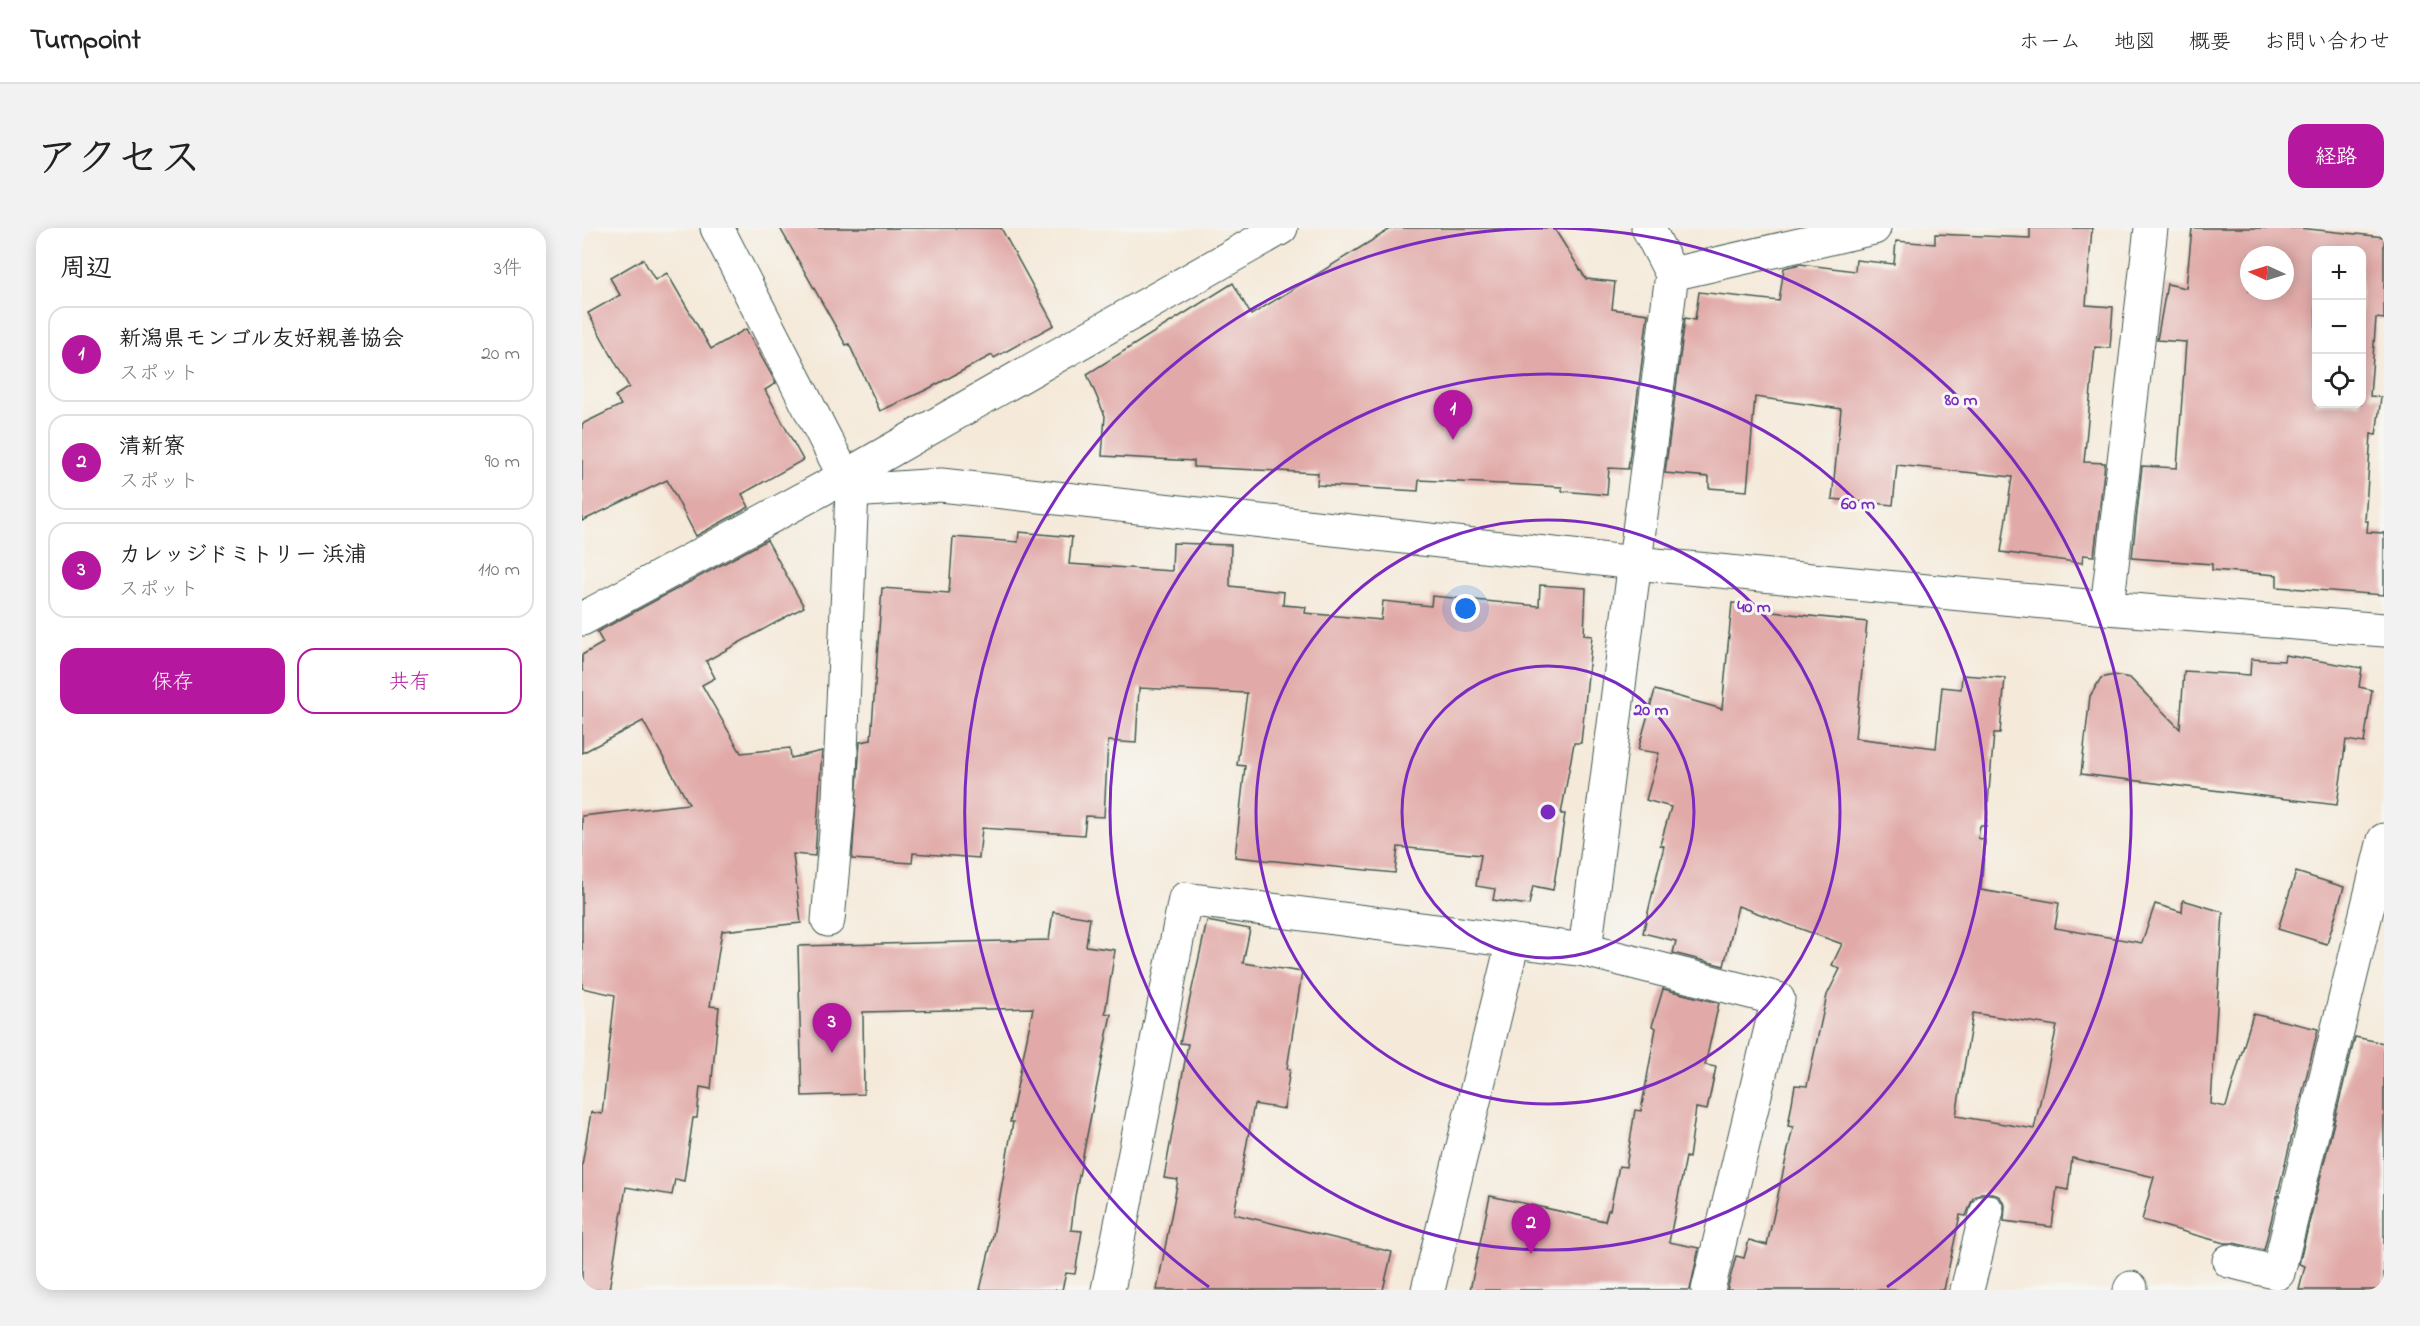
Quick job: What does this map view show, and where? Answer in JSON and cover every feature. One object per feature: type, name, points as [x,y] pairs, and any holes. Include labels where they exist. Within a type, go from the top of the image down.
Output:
[{"type":"street","points":[[717,228],[849,483],[838,798],[828,920]]},
{"type":"street","points":[[582,619],[849,483],[1281,228]]},
{"type":"street","points":[[1585,950],[1672,274],[1648,228]]},
{"type":"street","points":[[1672,274],[1874,228]]},
{"type":"street","points":[[2107,608],[2151,228]]},
{"type":"street","points":[[849,483],[941,485],[1635,563],[2107,608],[2384,630]]},
{"type":"street","points":[[2229,1261],[2278,1273],[2384,840]]},
{"type":"street","points":[[1108,1290],[1185,899],[1585,950],[1778,999],[1708,1290]]},
{"type":"street","points":[[1428,1290],[1513,941]]},
{"type":"street","points":[[1967,1290],[1987,1211]]},
{"type":"building","points":[[780,228],[1001,228],[1054,325],[994,358],[992,355],[880,411],[849,344],[846,345]]},
{"type":"building","points":[[1392,228],[1554,228],[1586,279],[1615,282],[1612,309],[1648,314],[1628,469],[1609,468],[1607,495],[1562,491],[1562,487],[1419,480],[1418,491],[1317,485],[1318,473],[1194,467],[1194,461],[1102,456],[1105,416],[1087,374],[1233,283],[1251,315]]},
{"type":"building","points":[[2030,228],[2092,228],[2086,305],[2113,307],[2110,348],[2095,347],[2084,462],[2105,463],[2094,556],[2083,555],[2082,563],[2001,552],[2012,477],[1897,465],[1893,505],[1832,499],[1841,409],[1755,397],[1747,491],[1709,488],[1709,477],[1665,473],[1685,318],[1695,320],[1699,292],[1779,301],[1784,268],[1800,264],[1855,271],[1856,260],[1894,264],[1896,241],[1935,244],[1935,234],[2030,238]]},
{"type":"building","points":[[2192,228],[2299,228],[2384,237],[2384,319],[2376,318],[2370,396],[2381,397],[2376,435],[2371,434],[2365,521],[2368,521],[2367,532],[2384,533],[2384,595],[2277,587],[2277,575],[2212,570],[2212,564],[2132,558],[2142,466],[2177,468],[2186,342],[2157,340],[2167,284],[2186,288]]},
{"type":"building","points":[[643,259],[655,280],[667,273],[711,349],[746,329],[776,383],[765,390],[803,460],[742,494],[749,507],[696,536],[667,480],[582,521],[582,424],[621,405],[615,396],[629,387],[588,313],[620,295],[610,278]]},
{"type":"building","points":[[1019,532],[1072,537],[1069,564],[1172,571],[1173,543],[1231,545],[1230,586],[1284,592],[1283,605],[1306,607],[1305,613],[1381,620],[1383,601],[1431,606],[1432,596],[1539,606],[1540,585],[1586,588],[1584,635],[1592,636],[1581,743],[1574,743],[1561,814],[1565,814],[1553,890],[1533,886],[1529,905],[1493,900],[1495,889],[1476,886],[1481,855],[1398,847],[1395,873],[1235,857],[1245,766],[1237,765],[1247,693],[1139,688],[1136,743],[1108,741],[1104,817],[1086,816],[1084,835],[982,828],[979,858],[913,853],[912,863],[852,859],[860,742],[871,740],[882,588],[949,593],[953,537],[1018,542]]},
{"type":"building","points":[[767,540],[804,607],[706,661],[715,678],[702,685],[741,753],[790,748],[791,758],[822,751],[815,856],[793,854],[801,923],[722,931],[710,1006],[719,1007],[711,1089],[700,1087],[697,1118],[693,1118],[684,1181],[675,1179],[672,1195],[626,1187],[609,1290],[582,1290],[582,1165],[591,1112],[602,1114],[615,995],[582,988],[582,816],[689,804],[643,721],[582,753],[582,655],[603,643],[597,632]]},
{"type":"building","points":[[1732,603],[1773,606],[1772,612],[1867,622],[1855,738],[1936,748],[1942,687],[1961,689],[1962,675],[2005,678],[2000,733],[1994,733],[1986,826],[1980,826],[1978,838],[1985,840],[1981,890],[2059,903],[2055,928],[2142,943],[2155,904],[2182,912],[2183,900],[2223,912],[2211,1104],[2226,1107],[2253,1014],[2318,1029],[2264,1250],[2224,1243],[2142,1220],[2154,1177],[2072,1158],[2068,1190],[2057,1188],[2052,1227],[2004,1221],[2005,1205],[2000,1197],[1992,1193],[1981,1193],[1973,1198],[1966,1216],[1960,1215],[1944,1290],[1727,1290],[1736,1256],[1744,1258],[1749,1240],[1767,1245],[1793,1127],[1788,1126],[1795,1085],[1807,1086],[1827,995],[1840,969],[1832,965],[1842,944],[1738,906],[1724,966],[1673,953],[1676,941],[1643,933],[1664,846],[1660,845],[1671,807],[1646,800],[1659,753],[1638,750],[1655,690],[1722,709]],"holes":[[[1973,1013],[2057,1026],[2034,1129],[1956,1116]]]},
{"type":"building","points":[[2285,655],[2362,668],[2359,687],[2372,690],[2364,743],[2346,740],[2337,805],[2081,774],[2090,696],[2101,678],[2114,675],[2130,678],[2180,729],[2184,671],[2250,675],[2251,659],[2284,661]]},
{"type":"building","points":[[2296,872],[2344,887],[2327,944],[2278,929]]},
{"type":"building","points":[[1053,912],[1090,918],[1086,946],[1115,950],[1105,1013],[1111,1014],[1075,1196],[1071,1230],[1082,1231],[1075,1274],[1066,1273],[1062,1290],[980,1290],[993,1235],[1013,1122],[1010,1122],[1033,1008],[863,1012],[864,1094],[802,1096],[798,946],[1049,940]]},
{"type":"building","points":[[1207,921],[1250,929],[1243,963],[1302,972],[1287,1069],[1290,1069],[1284,1109],[1254,1104],[1234,1214],[1392,1252],[1383,1290],[1157,1290],[1178,1180],[1164,1178],[1188,1044],[1180,1043]]},
{"type":"building","points":[[1663,989],[1719,1003],[1705,1065],[1716,1067],[1707,1110],[1696,1108],[1689,1158],[1686,1157],[1669,1242],[1699,1248],[1690,1290],[1470,1290],[1490,1196],[1605,1221],[1608,1210],[1610,1210],[1619,1166],[1626,1167],[1635,1110],[1641,1111],[1656,1028],[1652,1026]]},
{"type":"building","points":[[2355,1037],[2384,1043],[2384,1290],[2299,1290],[2305,1266],[2299,1264]]},
{"type":"place","name":"新潟県モンゴル友好親善協会","points":[[1453,440]]},
{"type":"place","name":"カレッジドミトリー 浜浦","points":[[832,1053]]},
{"type":"place","name":"清新寮","points":[[1531,1254]]}]
